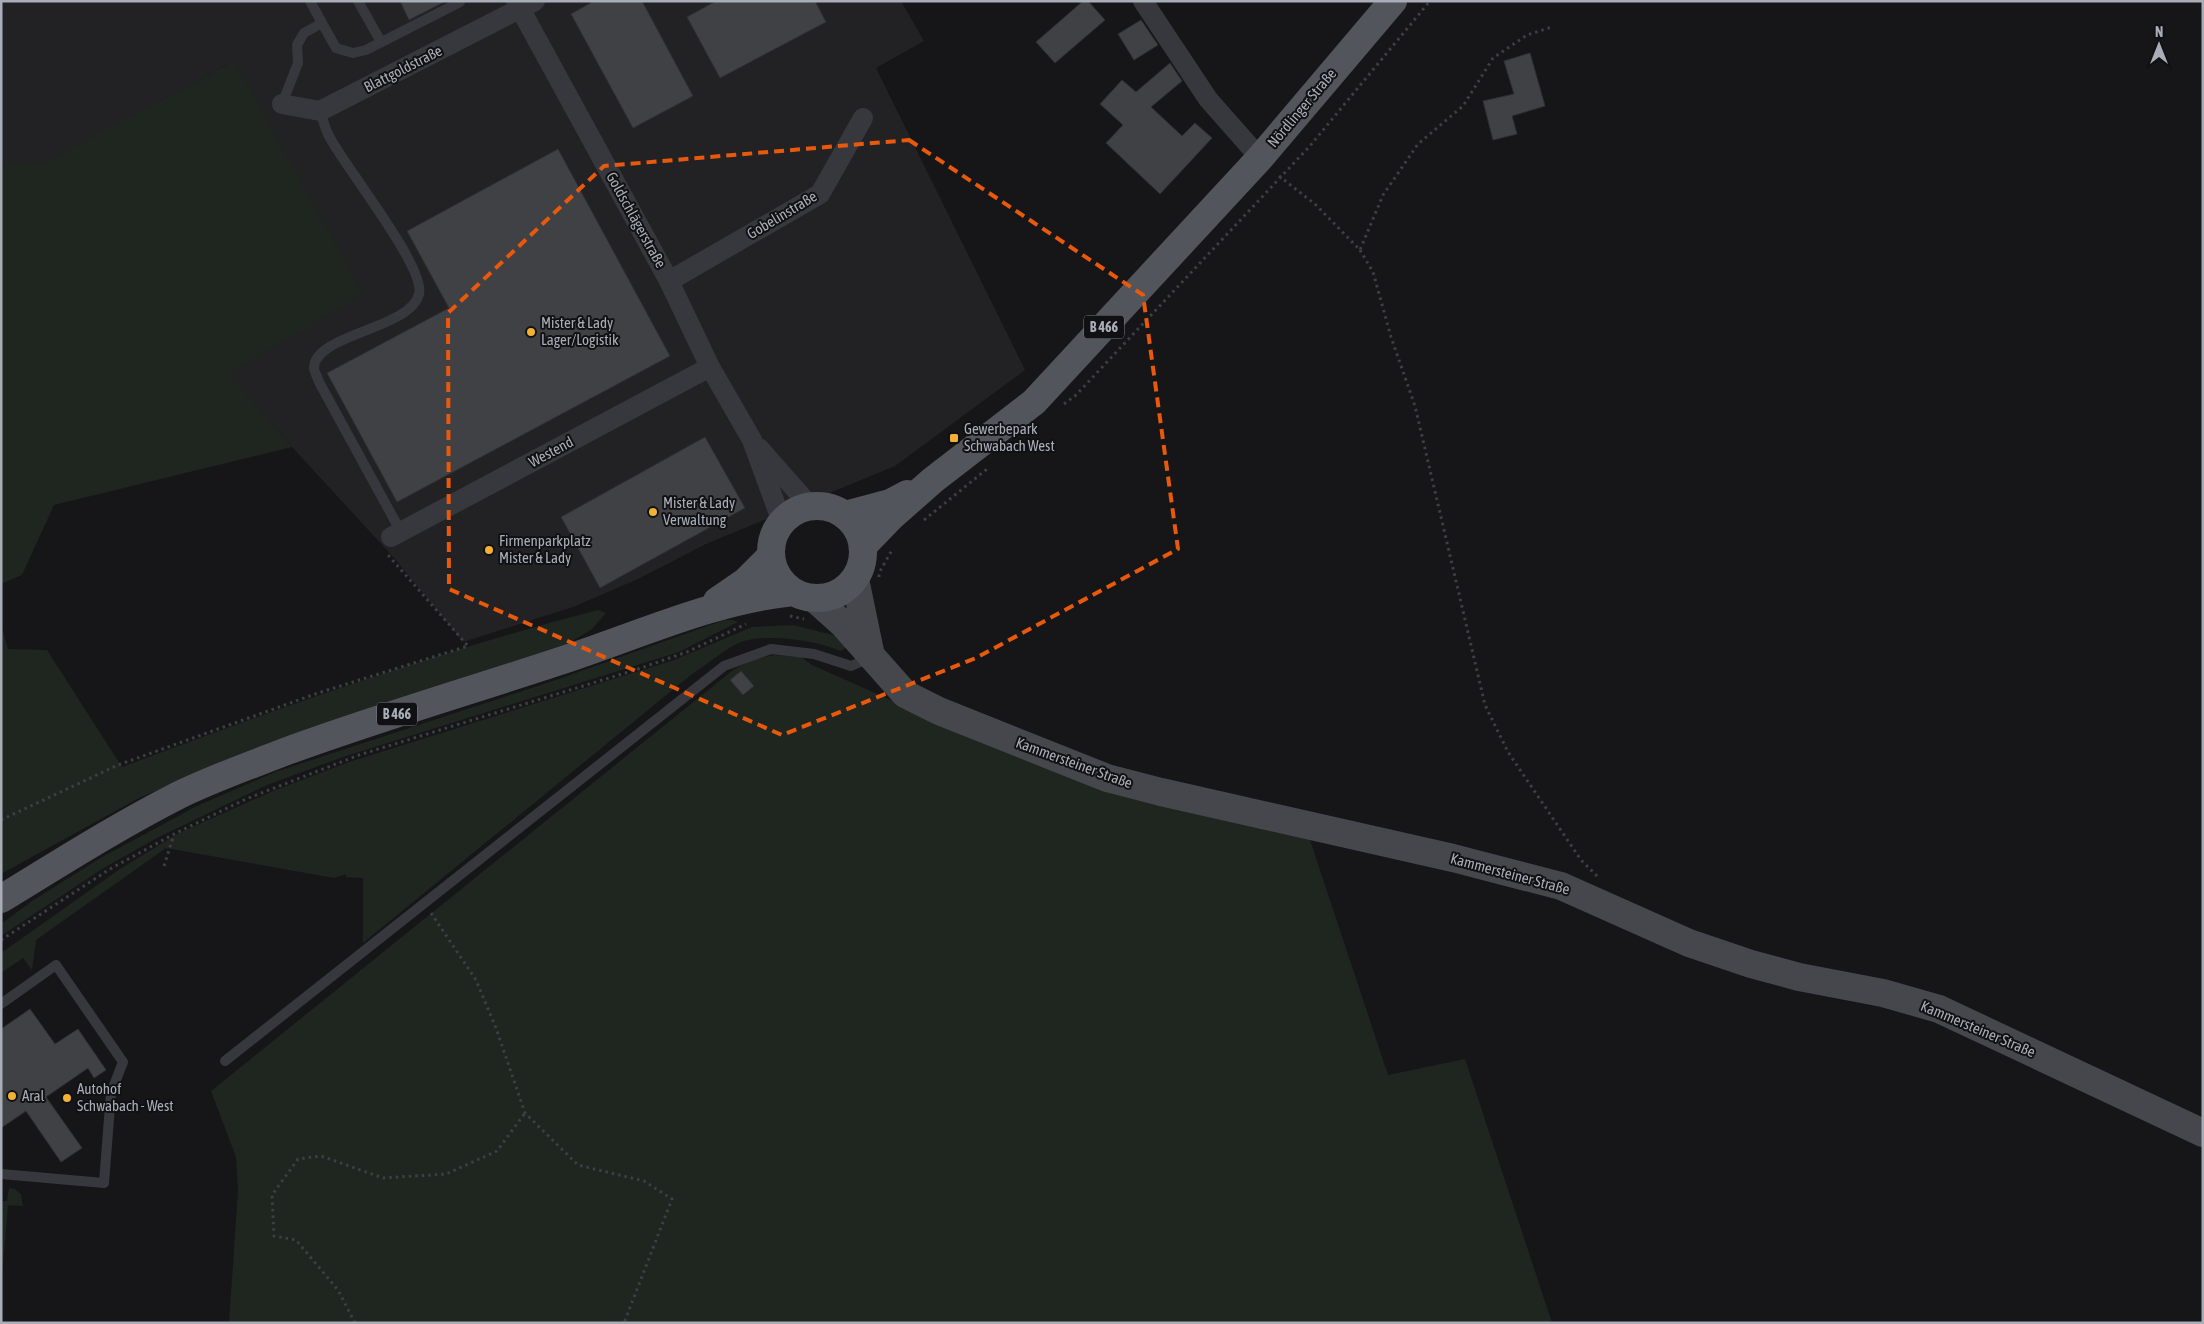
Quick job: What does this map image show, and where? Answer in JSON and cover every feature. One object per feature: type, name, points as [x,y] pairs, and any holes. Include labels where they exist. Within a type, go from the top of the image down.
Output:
[{"type":"main road","name":"Nördlinger Straße","points":[[1260,158],[1393,1]]},
{"type":"main road","name":"B 466","points":[[863,546],[892,516],[933,480],[1034,402],[1260,158]]},
{"type":"main road","name":"B 466","points":[[845,515],[890,503],[933,480]]},
{"type":"main road","points":[[823,506],[845,515],[860,534],[863,546],[863,558],[856,579],[837,594],[826,598],[804,595],[783,583],[774,570],[771,556],[772,544],[782,522],[790,515],[810,507],[823,506]]},
{"type":"main road","name":"B 466","points":[[703,610],[746,581],[771,556]]},
{"type":"main road","name":"B 466","points":[[1,899],[180,795],[241,768],[326,737],[610,645],[703,610],[767,595],[804,595]]},
{"type":"street","name":"Nördlinger Straße","points":[[1143,1],[1208,98],[1260,158]]},
{"type":"street","name":"Blattgoldstraße","points":[[320,111],[524,4]]},
{"type":"street","name":"Goldschlägerstraße","points":[[524,4],[670,281],[710,367],[752,440],[782,522]]},
{"type":"street","points":[[282,104],[320,111]]},
{"type":"street","name":"Gobelinstraße","points":[[670,281],[820,194],[863,118]]},
{"type":"street","name":"Westend","points":[[396,535],[710,367]]},
{"type":"street","name":"Goldschlägerstraße","points":[[752,440],[810,507]]},
{"type":"street","points":[[856,579],[871,657]]},
{"type":"street","name":"Kammersteiner Straße","points":[[804,595],[843,624],[906,694],[939,711],[1107,778],[1160,792],[1453,858],[1561,886],[1689,943],[1751,964],[1799,977],[1883,993],[1939,1009],[2203,1133]]},
{"type":"lane","points":[[310,1],[336,48],[353,53],[381,42],[460,2]]},
{"type":"lane","points":[[358,1],[381,42]]},
{"type":"lane","points":[[282,104],[298,62],[297,45],[304,33],[322,23]]},
{"type":"lane","points":[[320,111],[329,136],[396,238],[414,269],[418,281],[420,294],[413,305],[386,322],[326,348],[317,358],[314,368],[319,382],[396,535]]},
{"type":"lane","points":[[226,1061],[424,902],[724,666],[770,650],[814,654],[852,666],[871,657]]},
{"type":"lane","points":[[1,1004],[56,965],[123,1062],[111,1093],[104,1183],[1,1174]]},
{"type":"path","points":[[1360,250],[1383,194],[1418,144],[1463,106],[1493,58],[1527,35],[1552,27]]},
{"type":"path","points":[[1260,158],[1316,204],[1360,250],[1373,272],[1391,337],[1415,406],[1485,705],[1508,752],[1581,860],[1602,881]]},
{"type":"path","points":[[1,820],[118,765],[318,693],[468,646],[379,544],[396,535]]},
{"type":"path","points":[[164,866],[174,834]]},
{"type":"path","points":[[1,940],[110,869],[148,848]]},
{"type":"path","points":[[424,902],[476,980],[496,1028],[525,1113],[578,1165],[644,1181],[672,1200],[624,1323]]},
{"type":"path","points":[[355,1323],[338,1290],[296,1240],[274,1236],[272,1194],[298,1159],[321,1156],[383,1178],[446,1174],[497,1151],[525,1113]]},
{"type":"highlighted area","points":[[909,140],[1143,295],[1178,549],[976,658],[782,735],[449,589],[448,313],[604,166]]},
{"type":"shaded area","points":[[1,1],[901,1],[924,41],[876,68],[1025,370],[895,466],[706,544],[638,579],[573,607],[463,642],[395,559],[228,374],[234,61],[43,164],[1,164]]},
{"type":"shaded area","points":[[234,61],[363,294],[229,374],[292,447],[54,505],[22,575],[1,584],[1,164],[43,163]]},
{"type":"shaded area","points":[[598,610],[606,613],[591,630],[560,648],[189,777],[139,798],[1,874],[1,624],[8,649],[47,650],[122,767],[239,723],[358,682],[537,626]]},
{"type":"shaded area","points":[[724,620],[738,622],[679,652],[343,757],[267,785],[157,838],[102,869],[1,936],[1,924],[32,901],[102,857],[197,806],[275,772],[556,680]]},
{"type":"shaded area","points":[[793,625],[841,637],[847,647],[841,651],[805,641],[765,638],[741,642],[730,648],[692,674],[363,943],[363,878],[346,877],[346,874],[334,878],[166,848],[36,940],[32,970],[23,958],[1,973],[1,953],[120,869],[177,834],[273,791],[349,762],[674,660],[752,627]]},
{"type":"shaded area","points":[[774,655],[801,657],[812,665],[979,739],[1309,837],[1388,1075],[1465,1059],[1552,1323],[229,1323],[238,1190],[236,1157],[211,1091],[733,670],[754,659]]},
{"type":"shaded area","points":[[9,1188],[15,1189],[21,1194],[23,1206],[8,1205],[1,1288],[1,1201],[7,1201]]},
{"type":"building","points":[[400,1],[446,1],[409,20]]},
{"type":"building","points":[[594,1],[642,1],[693,96],[633,128],[571,14]]},
{"type":"building","points":[[716,1],[815,1],[826,22],[720,78],[687,17]]},
{"type":"building","points":[[1083,1],[1088,1],[1105,20],[1055,63],[1036,42]]},
{"type":"building","points":[[1141,20],[1158,45],[1134,60],[1118,34]]},
{"type":"building","points":[[1530,53],[1545,106],[1512,116],[1517,134],[1493,140],[1483,101],[1514,94],[1504,61]]},
{"type":"building","points":[[1170,63],[1182,81],[1151,107],[1182,136],[1195,123],[1212,138],[1160,194],[1106,143],[1123,125],[1100,104],[1122,80],[1136,92]]},
{"type":"building","name":"Mister & Lady Lager/Logistik","points":[[558,149],[670,356],[397,502],[327,373],[449,308],[407,231]]},
{"type":"building","name":"Mister & Lady Verwaltung","points":[[705,437],[745,508],[600,588],[561,517]]},
{"type":"building","points":[[741,671],[754,686],[743,695],[730,680]]},
{"type":"building","points":[[30,1009],[55,1044],[78,1029],[106,1070],[94,1078],[88,1068],[46,1097],[82,1148],[61,1162],[26,1111],[1,1128],[1,1029]]},
{"type":"place","name":"Mister & Lady Lager/Logistik","points":[[531,332]]},
{"type":"place","name":"Gewerbepark Schwabach West","points":[[954,438]]},
{"type":"place","name":"Mister & Lady Verwaltung","points":[[653,512]]},
{"type":"place","name":"Firmenparkplatz Mister & Lady","points":[[489,550]]},
{"type":"place","name":"Aral","points":[[12,1096]]},
{"type":"place","name":"Autohof Schwabach - West","points":[[67,1098]]}]
